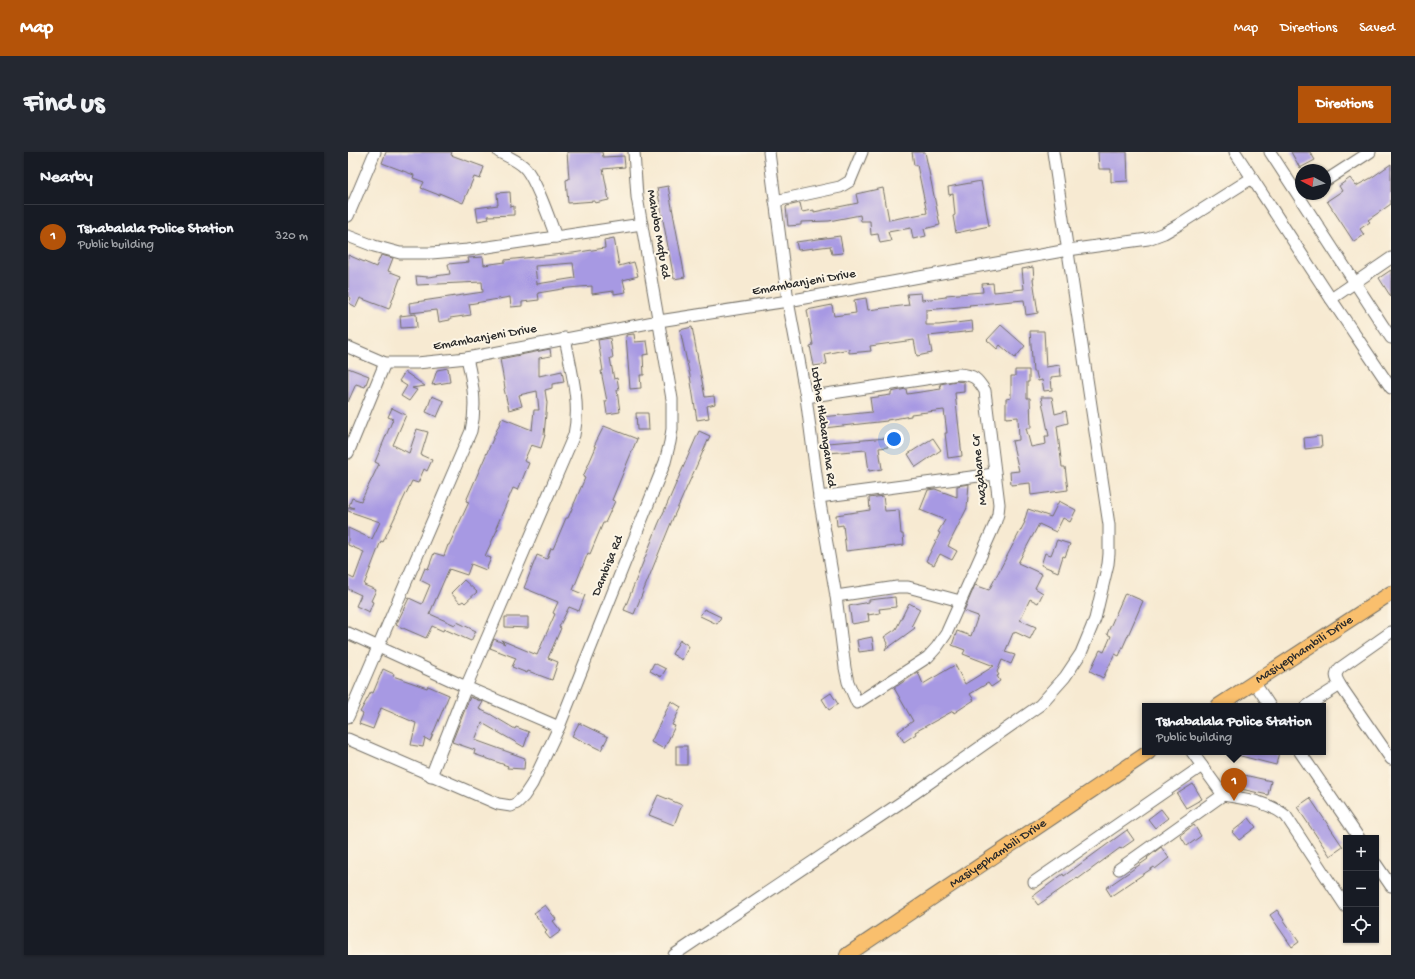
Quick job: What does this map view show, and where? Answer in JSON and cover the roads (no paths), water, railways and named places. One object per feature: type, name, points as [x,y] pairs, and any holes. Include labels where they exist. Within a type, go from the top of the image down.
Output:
[{"type":"main road","name":"Masiyephambili Drive","points":[[1222,703],[1390,596]]},
{"type":"main road","name":"Masiyephambili Drive","points":[[847,955],[1145,755]]},
{"type":"street","points":[[348,216],[375,152]]},
{"type":"street","points":[[499,152],[510,157],[524,167],[533,180],[556,237]]},
{"type":"street","name":"Mahubo Mafu Rd","points":[[634,152],[637,197],[659,320]]},
{"type":"street","name":"Lotshe Hlabangana Rd","points":[[769,152],[788,301],[806,398],[819,496],[836,596],[844,668],[857,703]]},
{"type":"street","points":[[775,201],[840,187],[847,184],[850,181],[862,152]]},
{"type":"street","points":[[674,955],[915,793],[1040,705],[1065,677],[1082,653],[1095,619],[1108,564],[1109,531],[1053,152]]},
{"type":"street","points":[[1235,152],[1391,388]]},
{"type":"street","points":[[1270,152],[1295,186]]},
{"type":"street","points":[[1331,177],[1370,152]]},
{"type":"street","name":"Emambanjeni Drive","points":[[348,347],[385,363],[417,363],[467,358],[659,320],[788,301],[1068,250],[1148,239],[1164,233],[1178,225],[1252,178]]},
{"type":"street","points":[[1304,200],[1391,338]]},
{"type":"street","points":[[348,236],[374,246],[400,253],[431,253],[468,250],[642,224]]},
{"type":"street","points":[[1331,299],[1391,258]]},
{"type":"street","name":"Dambisa Rd","points":[[431,776],[498,804],[511,806],[517,803],[524,796],[532,784],[559,727],[665,462],[670,442],[672,400],[659,320]]},
{"type":"street","points":[[348,739],[431,776],[466,687],[574,435],[577,422],[577,407],[565,338]]},
{"type":"street","points":[[348,717],[471,431],[475,403],[467,358]]},
{"type":"street","points":[[348,453],[385,363]]},
{"type":"street","name":"Mazabane Cr","points":[[806,398],[959,374],[968,375],[975,378],[985,391],[994,474],[999,504],[995,524],[946,634],[938,647],[917,665],[857,703]]},
{"type":"street","points":[[819,496],[994,474]]},
{"type":"street","points":[[836,596],[897,587],[908,587],[960,601]]},
{"type":"street","points":[[1391,632],[1336,672],[1336,677],[1340,685],[1391,759]]},
{"type":"street","points":[[348,633],[466,687],[559,727]]},
{"type":"street","points":[[1254,682],[1268,703]]},
{"type":"street","points":[[1312,703],[1340,685]]},
{"type":"street","points":[[1194,755],[1223,794],[1260,802],[1278,810],[1286,816],[1343,902]]},
{"type":"street","points":[[1302,755],[1357,835]]},
{"type":"street","points":[[1034,882],[1202,766]]},
{"type":"street","points":[[1119,869],[1223,794]]},
{"type":"street","points":[[1379,868],[1391,886]]},
{"type":"place","name":"Tshabalala Police Station","points":[[1234,801]]}]
